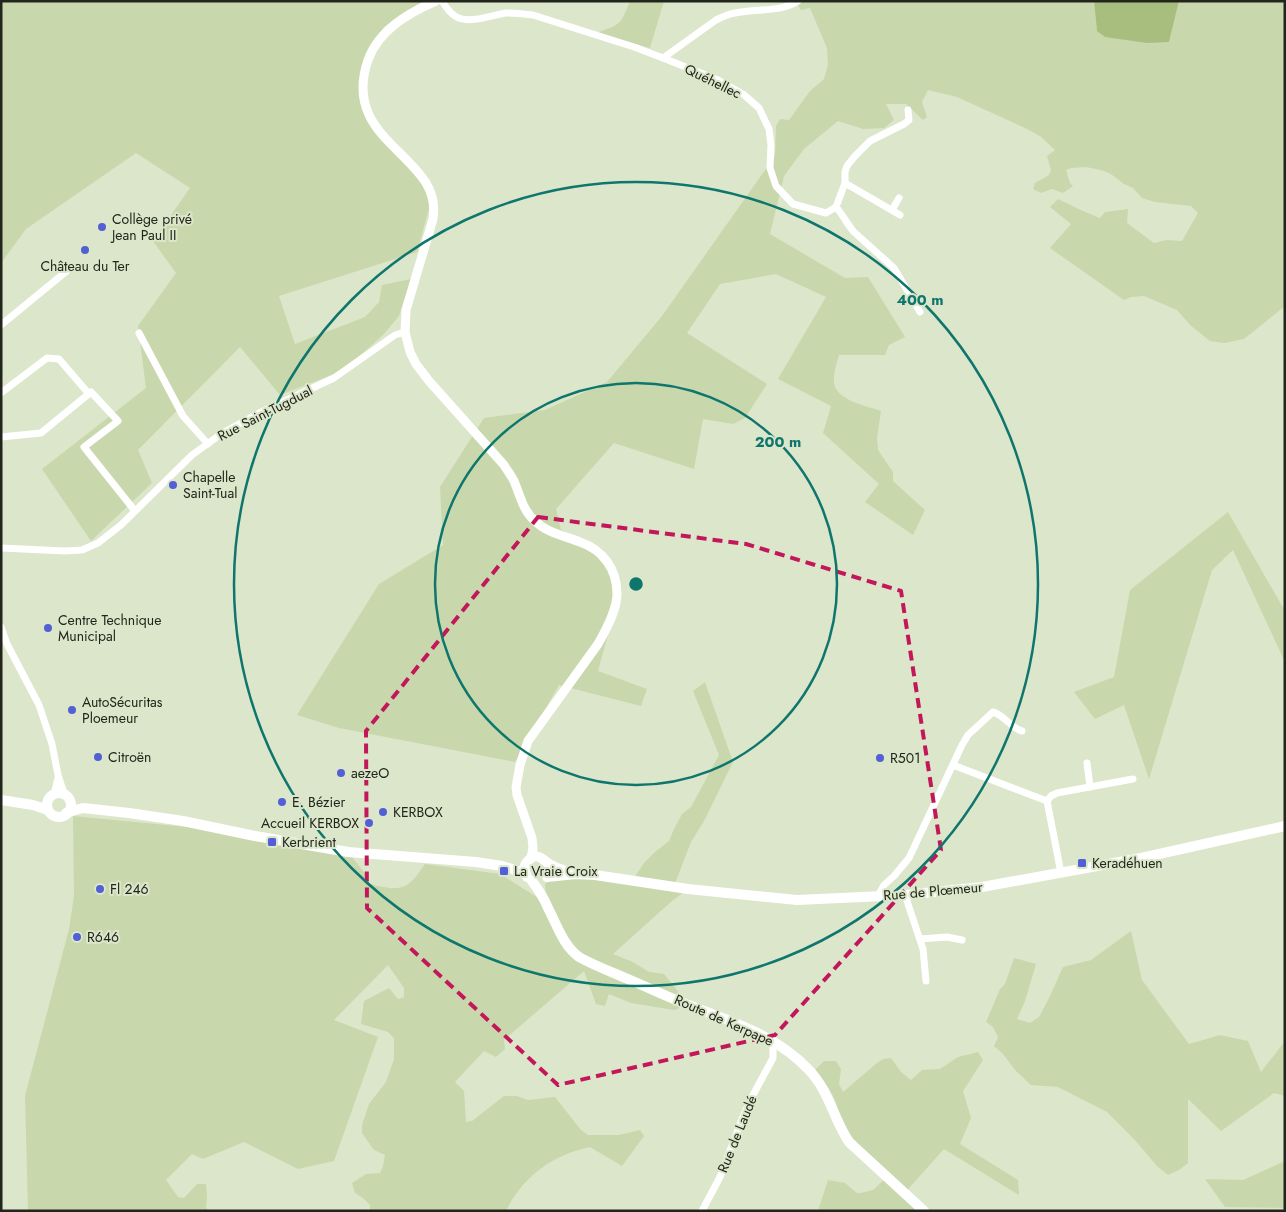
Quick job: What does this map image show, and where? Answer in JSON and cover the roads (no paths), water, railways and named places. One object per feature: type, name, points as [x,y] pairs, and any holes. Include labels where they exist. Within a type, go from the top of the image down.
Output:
[{"type":"main road","points":[[33,805],[60,793],[83,808]]},
{"type":"main road","points":[[48,810],[47,803],[52,796]]},
{"type":"main road","points":[[66,813],[70,807],[68,798]]},
{"type":"main road","points":[[1,800],[33,805],[48,810],[56,816],[83,808],[183,820],[255,836],[348,852],[476,862],[502,866],[540,881],[549,873],[546,861],[539,857],[502,866]]},
{"type":"main road","name":"Rue de Plœmeur","points":[[545,878],[576,874],[594,875],[735,894],[797,900],[892,896],[972,889],[1141,858],[1285,826]]},
{"type":"main road","points":[[529,860],[525,865],[529,877]]},
{"type":"main road","name":"Rue de Plœmeur","points":[[546,861],[576,874]]},
{"type":"main road","name":"Route de Kerpape","points":[[529,877],[545,901]]},
{"type":"main road","name":"Route de Kerpape","points":[[545,878],[542,892],[545,901],[563,940],[579,957],[689,1005],[743,1025],[787,1050],[808,1068],[822,1087],[849,1142],[924,1211]]},
{"type":"street","points":[[436,1],[400,20],[382,37],[370,56],[363,82],[365,102],[371,118],[388,142],[422,176],[429,187],[433,199],[433,219],[404,320],[410,352],[416,364],[504,465],[513,479],[524,507],[534,520],[549,530],[595,548],[607,560],[614,573],[617,594],[607,628],[598,644],[528,741],[520,765],[516,787],[532,838],[533,848],[529,860]]},
{"type":"street","name":"Quéhellec","points":[[442,1],[460,19],[517,13],[533,15],[634,47],[718,80],[743,94],[759,108],[770,129],[770,168],[776,186],[793,204],[826,213],[836,207]]},
{"type":"street","points":[[663,58],[716,20],[725,16],[740,12],[779,9],[788,7],[798,1]]},
{"type":"street","points":[[908,110],[909,120],[870,142],[847,166],[845,182],[836,207],[841,212],[848,226],[894,268],[920,312]]},
{"type":"street","points":[[845,182],[900,215]]},
{"type":"street","points":[[892,210],[900,198]]},
{"type":"street","points":[[1,325],[68,270]]},
{"type":"street","name":"Rue Saint-Tugdual","points":[[1,548],[65,551],[82,550],[98,543],[121,524],[192,456],[221,434],[334,378],[396,335],[405,332]]},
{"type":"street","points":[[139,333],[183,416],[208,444]]},
{"type":"street","points":[[1,393],[47,358],[59,359],[89,394]]},
{"type":"street","points":[[1,438],[41,433],[92,392],[118,421],[84,447],[135,511]]},
{"type":"street","points":[[1,627],[6,644],[39,705],[54,750],[58,775],[68,798]]},
{"type":"street","points":[[878,896],[884,885],[909,858],[968,735],[993,712],[1022,731]]},
{"type":"street","points":[[1087,763],[1090,787]]},
{"type":"street","points":[[953,765],[1047,801]]},
{"type":"street","points":[[519,773],[525,809],[534,831],[538,848],[546,861]]},
{"type":"street","points":[[52,796],[58,775]]},
{"type":"street","points":[[1061,873],[1047,801],[1057,793],[1132,779]]},
{"type":"street","points":[[892,896],[894,876]]},
{"type":"street","points":[[905,895],[920,939],[926,981]]},
{"type":"street","points":[[920,939],[947,937],[962,940]]},
{"type":"street","name":"Rue de Laudé","points":[[702,1211],[720,1177],[753,1095],[773,1058],[774,1041]]},
{"type":"street","points":[[773,1058],[785,1053],[787,1050]]},
{"type":"place","name":"Collège privé Jean Paul II","points":[[102,227]]},
{"type":"place","name":"Château du Ter","points":[[85,250]]},
{"type":"place","name":"Chapelle Saint-Tual","points":[[173,485]]},
{"type":"place","name":"Centre Technique Municipal","points":[[48,628]]},
{"type":"place","name":"AutoSécuritas Ploemeur","points":[[72,710]]},
{"type":"place","name":"Citroën","points":[[98,757]]},
{"type":"place","name":"R501","points":[[880,758]]},
{"type":"place","name":"aezeO","points":[[341,773]]},
{"type":"place","name":"E. Bézier","points":[[282,802]]},
{"type":"place","name":"KERBOX","points":[[383,812]]},
{"type":"place","name":"Accueil KERBOX","points":[[369,823]]},
{"type":"place","name":"Kerbrient","points":[[272,842]]},
{"type":"place","name":"Keradéhuen","points":[[1082,863]]},
{"type":"place","name":"La Vraie Croix","points":[[504,871]]},
{"type":"place","name":"Fl 246","points":[[100,889]]},
{"type":"place","name":"R646","points":[[77,937]]}]
